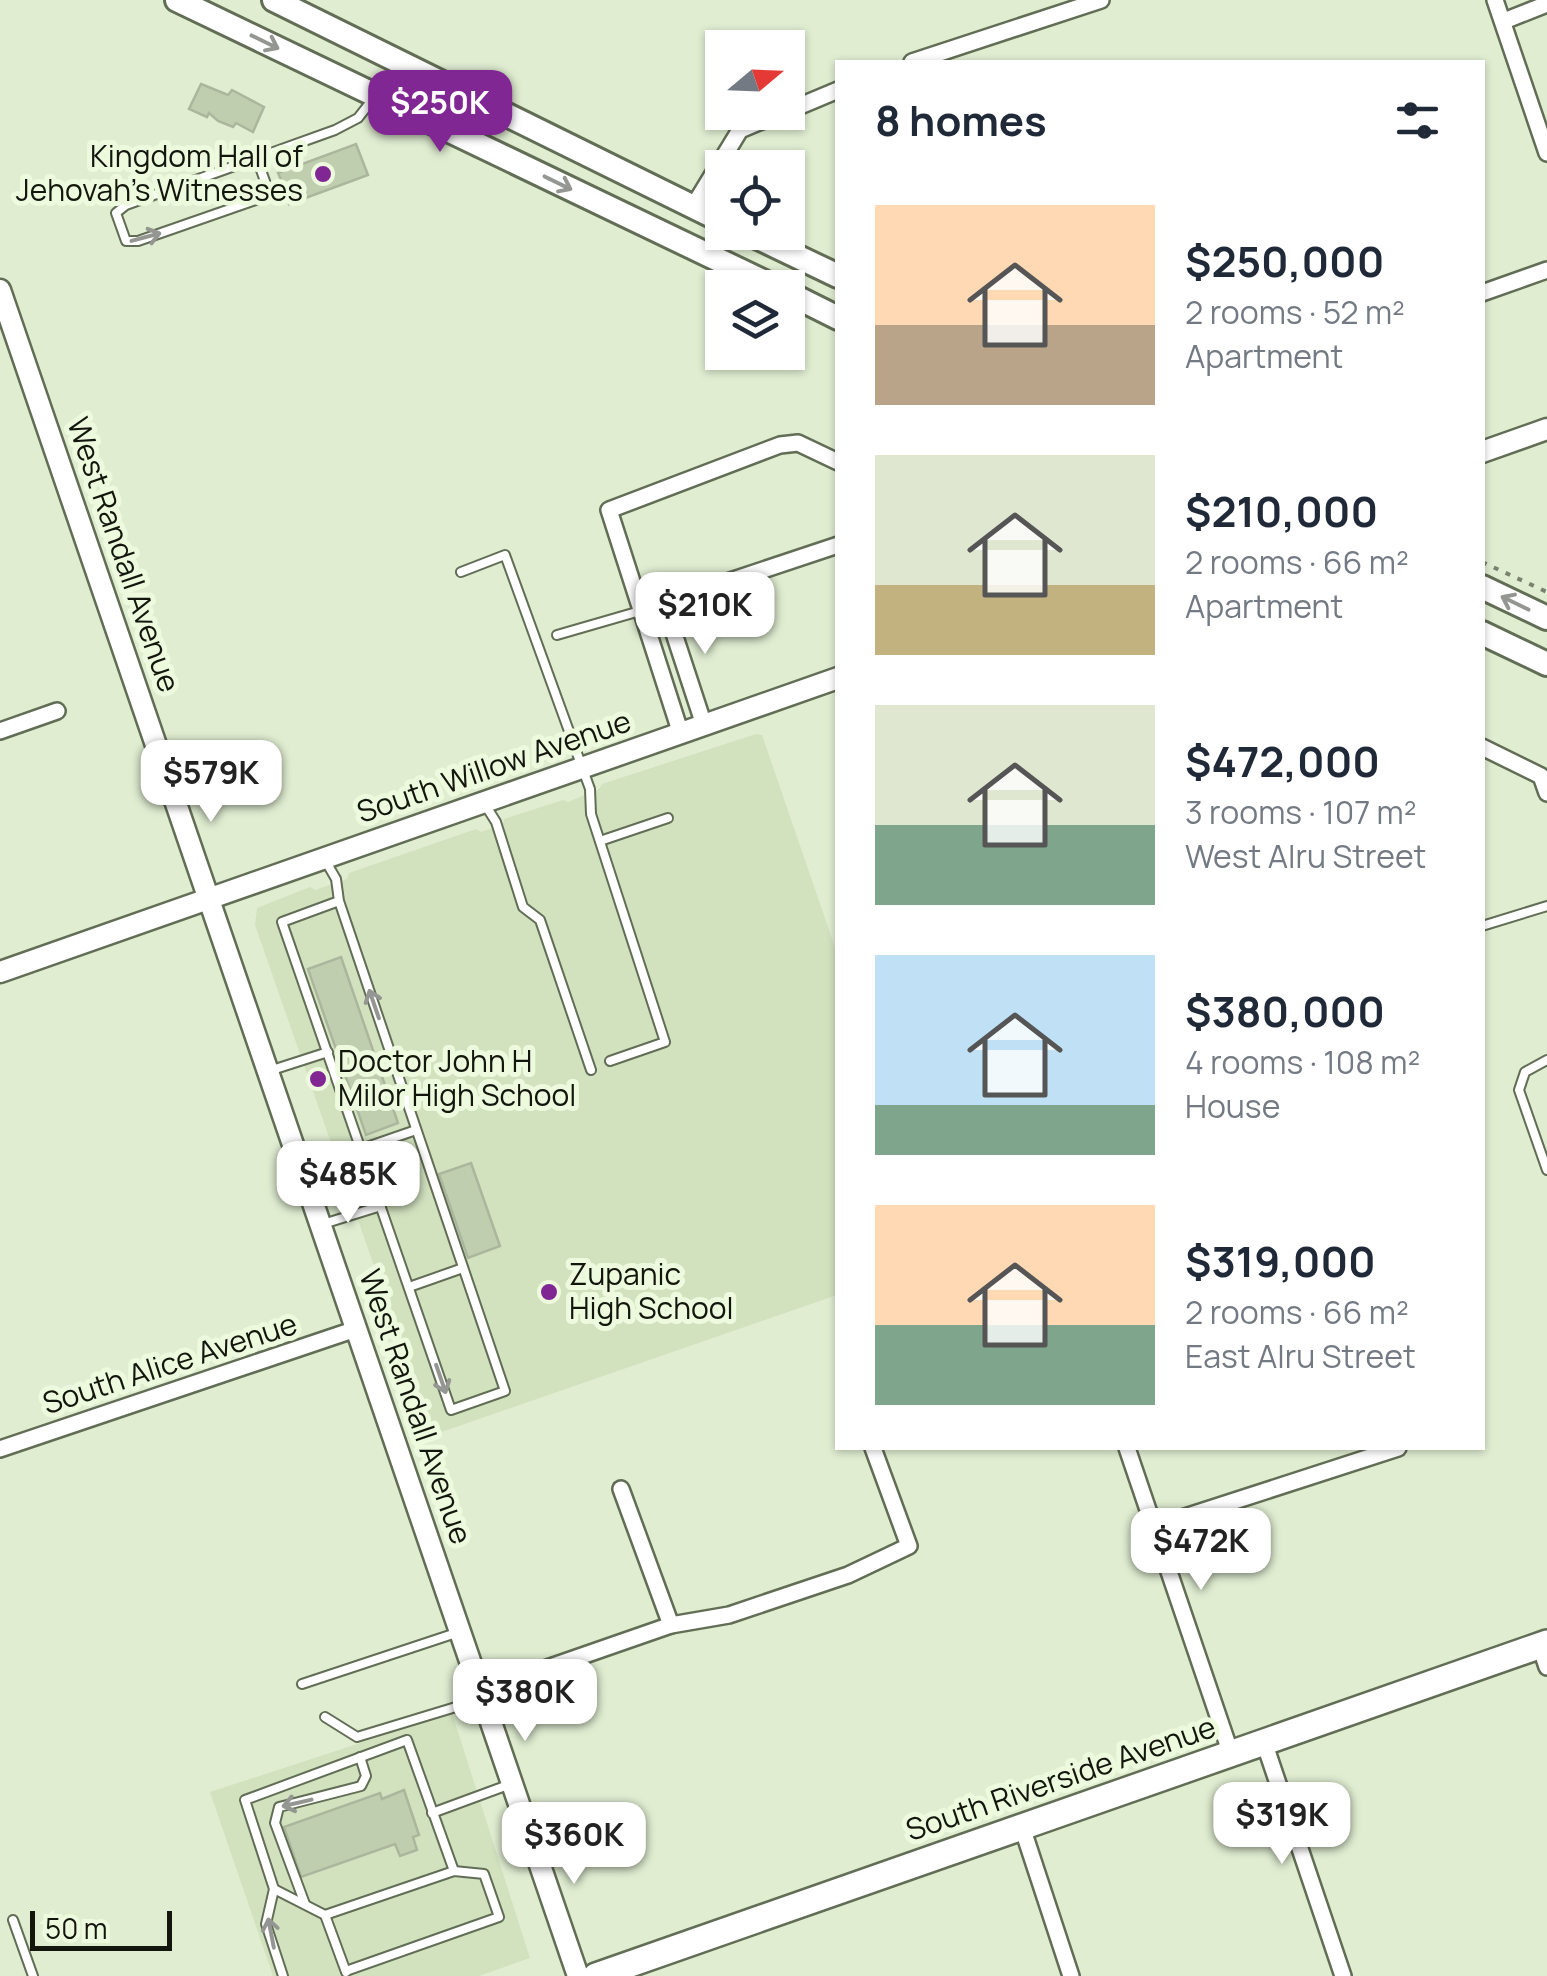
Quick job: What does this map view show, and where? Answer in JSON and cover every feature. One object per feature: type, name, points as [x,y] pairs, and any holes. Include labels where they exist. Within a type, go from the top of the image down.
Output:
[{"type":"main road","points":[[177,0],[739,270]]},
{"type":"main road","points":[[274,0],[705,213]]},
{"type":"main road","points":[[784,250],[835,275]]},
{"type":"main road","points":[[805,302],[835,316]]},
{"type":"main road","points":[[1485,588],[1547,618]]},
{"type":"main road","points":[[1485,634],[1547,664]]},
{"type":"main road","name":"South Riverside Avenue","points":[[596,1976],[1264,1742],[1544,1652]]},
{"type":"street","points":[[918,60],[1101,0]]},
{"type":"street","points":[[1495,0],[1547,152]]},
{"type":"street","points":[[1504,21],[1547,4]]},
{"type":"street","points":[[805,104],[835,91]]},
{"type":"street","points":[[693,207],[740,130]]},
{"type":"street","points":[[1485,292],[1547,270]]},
{"type":"street","name":"West Randall Avenue","points":[[0,290],[578,1976]]},
{"type":"street","points":[[1485,451],[1547,428]]},
{"type":"street","points":[[681,734],[608,510],[780,445],[798,443],[835,461]]},
{"type":"street","points":[[640,611],[835,546]]},
{"type":"street","points":[[664,603],[704,725]]},
{"type":"street","name":"South Willow Avenue","points":[[0,972],[835,679]]},
{"type":"street","points":[[0,731],[57,711]]},
{"type":"street","points":[[1485,748],[1544,770],[1547,794]]},
{"type":"street","name":"South Alice Avenue","points":[[0,1450],[356,1329]]},
{"type":"street","points":[[482,1694],[670,1625],[730,1615],[848,1575],[909,1546],[874,1450]]},
{"type":"street","points":[[1128,1450],[1232,1754]]},
{"type":"street","points":[[1154,1527],[1392,1450]]},
{"type":"street","points":[[621,1488],[670,1625]]},
{"type":"street","points":[[1264,1742],[1344,1976]]},
{"type":"street","points":[[1022,1828],[1072,1976]]},
{"type":"lane","points":[[257,159],[270,194],[126,242],[116,213],[126,205],[335,130],[358,118],[376,95]]},
{"type":"lane","points":[[461,572],[505,555],[590,789],[591,814],[665,1042],[610,1061]]},
{"type":"lane","points":[[557,635],[640,611]]},
{"type":"lane","points":[[484,802],[496,822],[522,907],[540,920],[590,1070]]},
{"type":"lane","points":[[600,841],[668,818]]},
{"type":"lane","points":[[324,859],[336,878],[339,901],[505,1391],[451,1410],[282,922],[339,901]]},
{"type":"lane","points":[[1485,925],[1547,906]]},
{"type":"lane","points":[[269,1071],[328,1052]]},
{"type":"lane","points":[[1547,1060],[1525,1072],[1519,1090],[1547,1170]]},
{"type":"lane","points":[[362,1149],[416,1130]]},
{"type":"lane","points":[[322,1225],[381,1206]]},
{"type":"lane","points":[[409,1287],[463,1268]]},
{"type":"lane","points":[[302,1684],[460,1631]]},
{"type":"lane","points":[[325,1718],[358,1737],[482,1694]]},
{"type":"lane","points":[[283,1976],[266,1924],[274,1889],[245,1800],[406,1740],[454,1872]]},
{"type":"lane","points":[[305,1904],[275,1823],[279,1808],[361,1786],[366,1776],[360,1757]]},
{"type":"lane","points":[[432,1812],[512,1784]]},
{"type":"lane","points":[[274,1889],[325,1914],[346,1974],[498,1917],[484,1874],[454,1872],[325,1914]]},
{"type":"lane","points":[[13,1920],[33,1976]]},
{"type":"path","points":[[1485,563],[1547,592]]},
{"type":"shaded area","points":[[762,735],[835,947],[835,1296],[433,1435],[255,925],[257,908],[310,887],[315,890],[347,879],[349,873],[476,829],[481,832],[503,824],[504,819],[563,800],[568,802],[599,789],[602,784]]},
{"type":"shaded area","points":[[452,1713],[530,1958],[479,1976],[273,1976],[210,1792]]},
{"type":"building","points":[[201,84],[228,95],[232,90],[264,107],[253,132],[189,109]]},
{"type":"building","name":"Kingdom Hall of Jehovah's Witnesses","points":[[356,144],[368,175],[289,204],[287,197],[279,200],[273,183],[281,180],[278,173]]},
{"type":"building","points":[[341,957],[398,1123],[366,1135],[308,969]]},
{"type":"building","points":[[471,1163],[500,1246],[468,1258],[439,1174]]},
{"type":"building","points":[[404,1790],[419,1835],[413,1837],[417,1850],[400,1856],[395,1844],[301,1877],[284,1827],[380,1793],[382,1799]]},
{"type":"place","name":"Kingdom Hall of Jehovah's Witnesses","points":[[323,174]]},
{"type":"place","name":"Doctor John H Milor High School","points":[[318,1079]]},
{"type":"place","name":"Zupanic High School","points":[[549,1292]]}]
